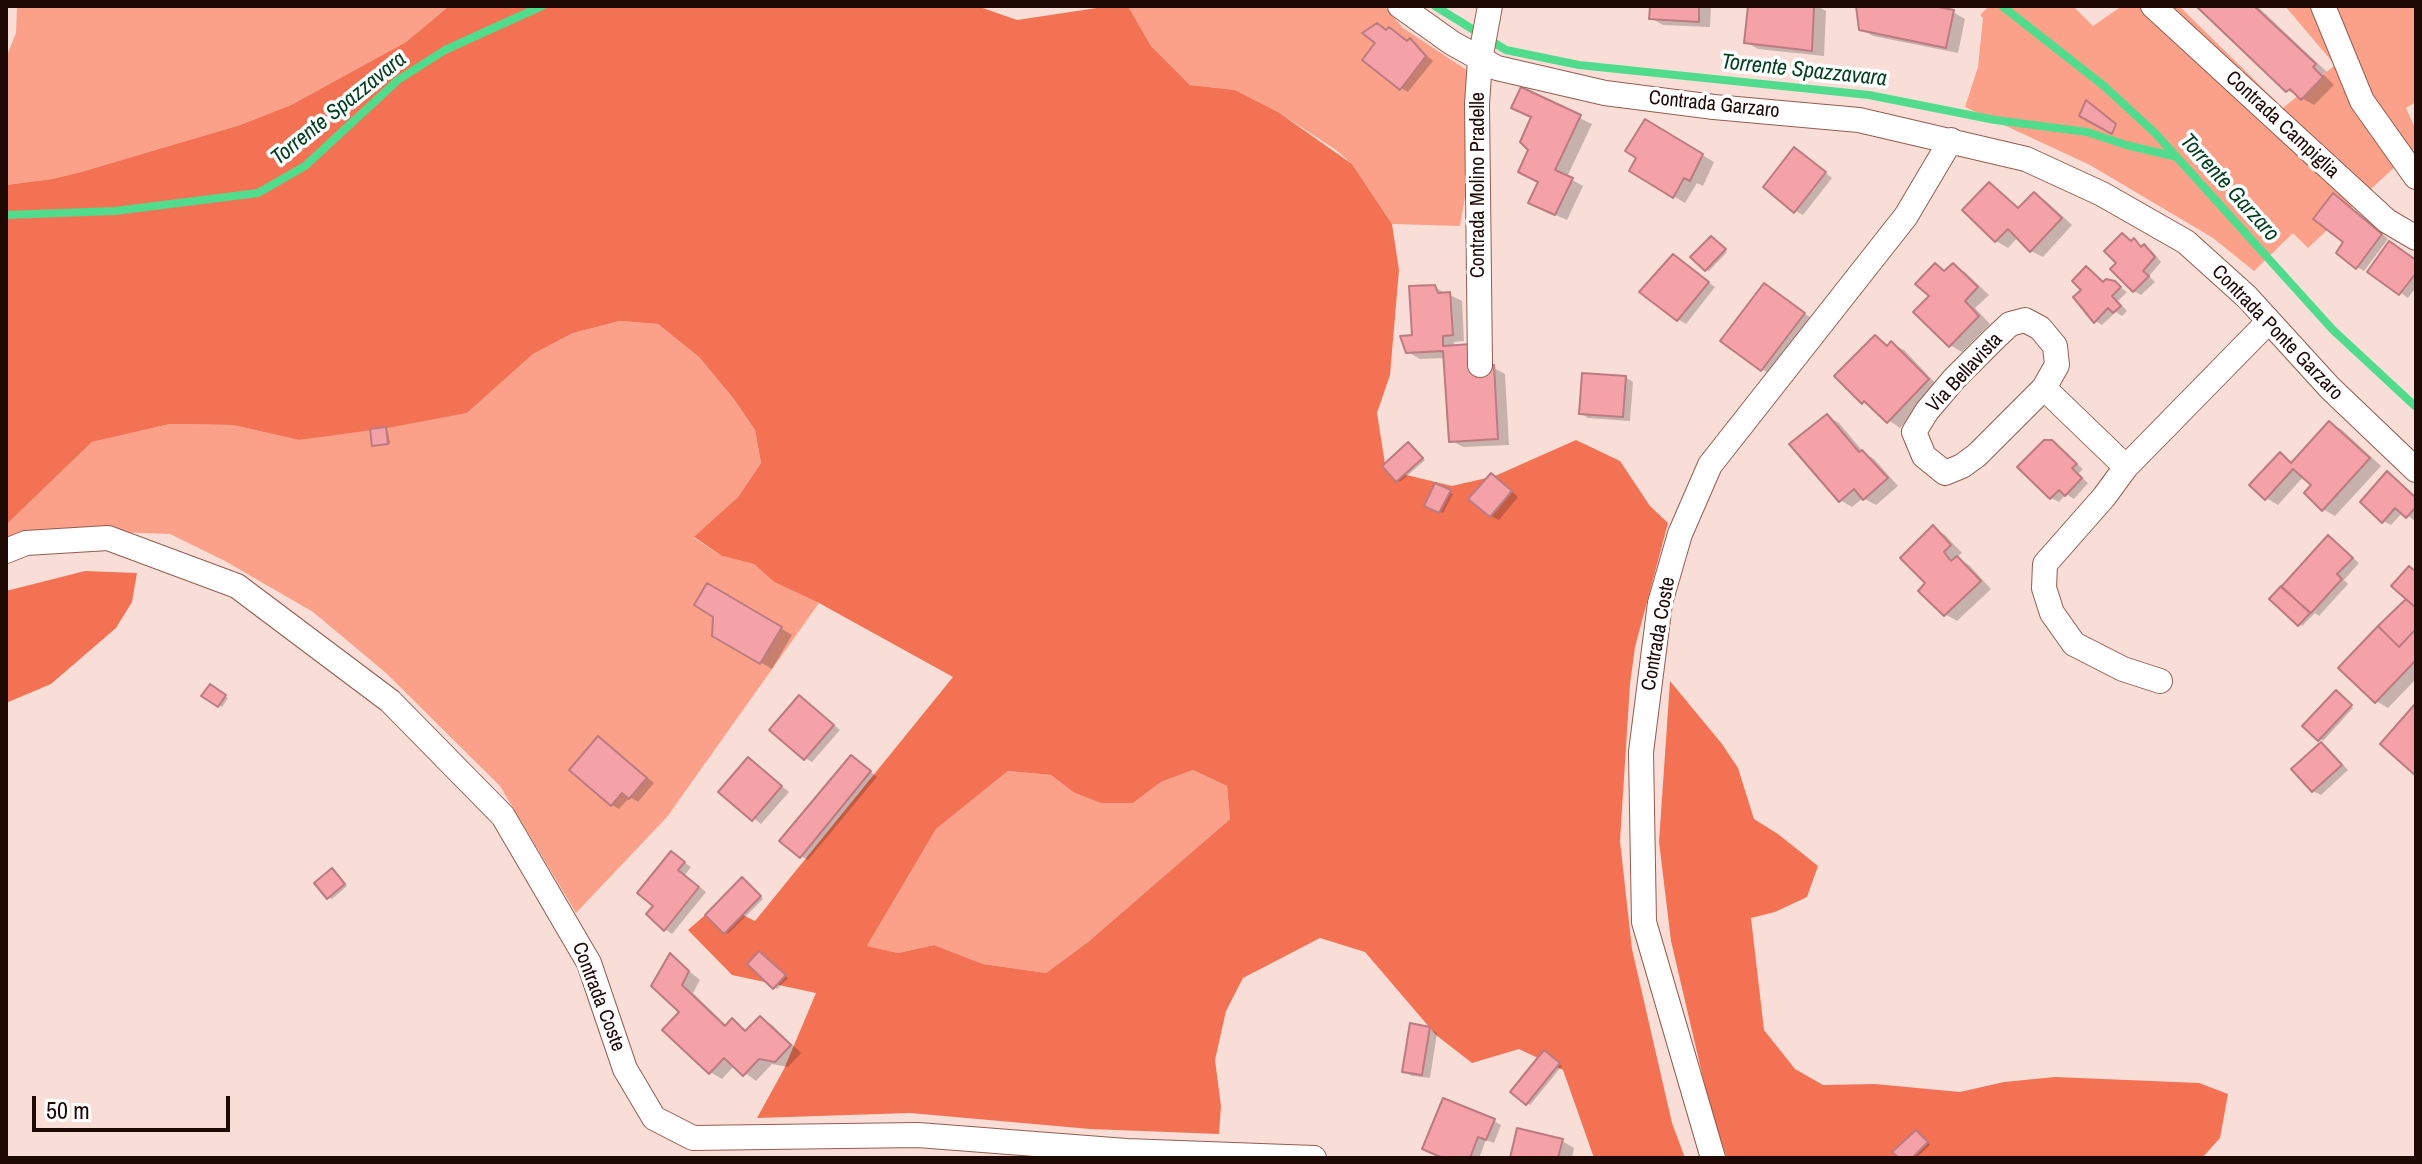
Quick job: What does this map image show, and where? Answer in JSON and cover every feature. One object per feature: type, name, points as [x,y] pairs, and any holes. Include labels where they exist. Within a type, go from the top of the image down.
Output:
[{"type":"street","points":[[1400,6],[1480,60]]},
{"type":"street","name":"Contrada Molino Pradelle","points":[[1480,365],[1477,104],[1480,60],[1490,6]]},
{"type":"street","name":"Contrada Campiglia","points":[[2153,6],[2387,221],[2416,238]]},
{"type":"street","points":[[2323,6],[2362,101],[2416,177]]},
{"type":"street","name":"Contrada Garzaro","points":[[1480,60],[1497,68],[1605,93],[1859,120],[1951,140]]},
{"type":"street","name":"Contrada Ponte Garzaro","points":[[1951,140],[2026,159],[2102,194],[2186,242],[2247,297],[2330,388],[2416,470]]},
{"type":"street","name":"Contrada Coste","points":[[1713,1158],[1644,922],[1641,752],[1660,603],[1680,534],[1710,465],[1906,216],[1951,140]]},
{"type":"street","name":"Via Bellavista","points":[[2025,320],[2040,328],[2055,346],[2057,365],[2044,388],[1962,466],[1945,473],[1924,456],[1914,432],[1927,411],[1954,379],[2010,324],[2025,320]]},
{"type":"street","points":[[2160,681],[2123,669],[2074,644],[2052,613],[2044,588],[2045,564],[2126,467],[2269,321]]},
{"type":"street","points":[[2044,388],[2126,467]]},
{"type":"street","name":"Contrada Coste","points":[[6,551],[26,543],[108,538],[237,586],[390,701],[503,816],[584,953],[625,1069],[654,1118],[693,1138],[918,1135],[1126,1151],[1314,1158]]},
{"type":"shaded area","points":[[17,6],[449,6],[406,42],[291,105],[240,125],[81,172],[6,185],[6,58],[16,33]]},
{"type":"shaded area","points":[[449,6],[977,6],[1017,20],[1128,6],[1151,46],[1190,85],[1235,90],[1278,112],[1352,164],[1392,224],[1399,270],[1390,375],[1377,413],[1386,470],[1452,486],[1495,476],[1576,440],[1620,461],[1650,506],[1668,523],[1635,647],[1620,841],[1632,949],[1672,1123],[1685,1158],[1594,1158],[1563,1070],[1519,1049],[1472,1063],[1436,1035],[1365,952],[1320,938],[1243,978],[1226,1011],[1215,1060],[1221,1106],[1219,1134],[1090,1129],[910,1113],[757,1118],[784,1069],[816,993],[732,975],[688,930],[719,903],[755,921],[953,677],[819,603],[774,582],[754,564],[722,556],[694,537],[738,497],[761,463],[755,430],[733,398],[699,357],[658,324],[620,321],[573,333],[533,354],[467,413],[299,440],[233,425],[170,424],[92,442],[6,525],[6,185],[81,172],[240,125],[291,105],[406,42]],"holes":[[[1193,770],[1227,786],[1230,819],[1088,942],[1046,973],[983,964],[934,945],[898,953],[867,946],[936,829],[1008,771],[1051,775],[1073,792],[1101,803],[1133,803],[1161,782]]]},
{"type":"shaded area","points":[[1128,6],[1384,6],[1403,28],[1485,82],[1460,226],[1392,224],[1352,164],[1336,150],[1278,112],[1235,90],[1190,85],[1151,46]]},
{"type":"shaded area","points":[[1989,6],[2073,6],[2093,26],[2122,6],[2179,6],[2283,108],[2335,65],[2285,6],[2416,6],[2416,102],[2406,108],[2416,130],[2416,147],[2308,248],[2293,233],[2254,271],[2213,238],[2090,165],[1965,107],[1978,67],[1983,18],[1980,15]]},
{"type":"shaded area","points":[[620,321],[658,324],[699,357],[755,430],[761,463],[738,497],[694,538],[722,556],[754,564],[774,582],[819,603],[667,817],[576,913],[500,786],[386,673],[313,612],[225,561],[170,534],[82,531],[6,550],[6,525],[92,442],[170,424],[233,425],[299,440],[467,413],[533,354],[573,333]]},
{"type":"shaded area","points":[[85,571],[137,573],[132,602],[116,628],[51,684],[6,703],[6,591]]},
{"type":"shaded area","points":[[1670,681],[1738,768],[1754,819],[1818,866],[1807,897],[1775,912],[1751,918],[1764,1030],[1795,1069],[1823,1085],[1875,1084],[1960,1092],[2004,1082],[2055,1077],[2199,1083],[2228,1094],[2220,1138],[2202,1158],[1727,1158],[1711,1112],[1671,941],[1659,842]]},
{"type":"shaded area","points":[[1193,770],[1227,786],[1230,819],[1088,942],[1046,973],[983,964],[934,945],[898,953],[867,946],[936,829],[1008,771],[1051,775],[1073,792],[1133,803],[1161,782]]},
{"type":"building","points":[[1699,6],[1699,22],[1649,19],[1650,7],[1646,7]]},
{"type":"building","points":[[1748,6],[1814,6],[1812,51],[1744,43]]},
{"type":"building","points":[[1856,6],[1933,6],[1954,10],[1946,48],[1859,30]]},
{"type":"building","points":[[2196,6],[2254,6],[2316,64],[2313,67],[2323,77],[2301,100],[2290,89],[2286,92]]},
{"type":"building","points":[[1377,23],[1386,30],[1389,27],[1407,41],[1410,38],[1426,56],[1400,90],[1362,60],[1375,43],[1362,33]]},
{"type":"building","points":[[1521,87],[1581,115],[1555,170],[1573,178],[1555,215],[1528,203],[1538,182],[1518,172],[1528,150],[1520,142],[1531,117],[1511,108]]},
{"type":"building","points":[[2086,100],[2116,124],[2112,134],[2079,116]]},
{"type":"building","points":[[1645,119],[1703,154],[1690,181],[1684,178],[1673,198],[1629,171],[1636,158],[1625,151]]},
{"type":"building","points":[[1794,147],[1826,172],[1794,213],[1763,187]]},
{"type":"building","points":[[1989,182],[2018,208],[2034,192],[2062,218],[2030,252],[2008,229],[1995,242],[1962,210]]},
{"type":"building","points":[[2333,193],[2382,234],[2356,269],[2336,253],[2343,242],[2313,219]]},
{"type":"building","points":[[2122,233],[2131,241],[2134,238],[2141,247],[2144,244],[2155,257],[2143,271],[2149,276],[2133,292],[2110,269],[2116,263],[2104,251]]},
{"type":"building","points":[[1711,236],[1726,249],[1705,271],[1690,257]]},
{"type":"building","points":[[2389,241],[2416,260],[2416,273],[2399,295],[2367,272]]},
{"type":"building","points":[[1673,254],[1709,282],[1677,321],[1639,292]]},
{"type":"building","points":[[1935,263],[1944,271],[1953,263],[1978,287],[1965,301],[1979,316],[1949,347],[1913,312],[1929,296],[1915,284]]},
{"type":"building","points":[[2086,266],[2103,282],[2106,279],[2115,281],[2121,287],[2112,296],[2121,306],[2113,313],[2108,308],[2094,323],[2073,297],[2081,290],[2072,281]]},
{"type":"building","points":[[1764,283],[1805,313],[1761,371],[1720,341]]},
{"type":"building","points":[[1435,285],[1438,293],[1450,292],[1453,335],[1443,336],[1443,346],[1472,344],[1473,367],[1494,365],[1498,439],[1449,442],[1443,351],[1406,353],[1400,336],[1412,335],[1409,286]]},
{"type":"building","points":[[1875,335],[1887,346],[1891,341],[1929,379],[1887,423],[1834,376]]},
{"type":"building","points":[[1582,373],[1626,376],[1623,417],[1579,414]]},
{"type":"building","points":[[1827,414],[1859,452],[1862,450],[1888,478],[1863,500],[1854,489],[1839,502],[1789,444]]},
{"type":"building","points":[[2329,421],[2370,458],[2322,511],[2304,493],[2311,485],[2293,469],[2265,500],[2249,485],[2280,452],[2291,463]]},
{"type":"building","points":[[386,427],[388,444],[372,446],[370,429]]},
{"type":"building","points":[[2044,440],[2052,440],[2077,464],[2072,468],[2082,478],[2065,496],[2059,490],[2050,499],[2017,467]]},
{"type":"building","points":[[1408,442],[1423,458],[1396,482],[1382,466]]},
{"type":"building","points":[[2387,471],[2416,498],[2416,507],[2406,518],[2395,508],[2382,523],[2360,502]]},
{"type":"building","points":[[1491,473],[1512,491],[1490,517],[1468,499]]},
{"type":"building","points":[[1435,483],[1451,490],[1439,513],[1424,506]]},
{"type":"building","points":[[1933,525],[1951,545],[1944,552],[1951,561],[1957,556],[1981,581],[1944,616],[1918,591],[1925,583],[1900,558]]},
{"type":"building","points":[[2328,535],[2353,558],[2337,574],[2342,579],[2311,613],[2281,587]]},
{"type":"building","points":[[2409,566],[2416,572],[2416,608],[2391,586]]},
{"type":"building","points":[[707,583],[782,627],[760,664],[712,636],[713,617],[694,605]]},
{"type":"building","points":[[2281,586],[2310,613],[2298,626],[2269,599]]},
{"type":"building","points":[[2406,599],[2416,608],[2416,629],[2399,647],[2378,626]]},
{"type":"building","points":[[2378,626],[2399,647],[2416,629],[2416,660],[2375,703],[2338,668]]},
{"type":"building","points":[[210,684],[226,695],[218,707],[201,696]]},
{"type":"building","points":[[2336,690],[2352,705],[2318,741],[2302,726]]},
{"type":"building","points":[[799,695],[834,725],[804,760],[769,730]]},
{"type":"building","points":[[2416,705],[2416,776],[2380,744]]},
{"type":"building","points":[[598,736],[647,778],[629,799],[622,793],[611,806],[569,770]]},
{"type":"building","points":[[2321,742],[2342,765],[2312,792],[2291,769]]},
{"type":"building","points":[[851,755],[871,771],[800,858],[779,841]]},
{"type":"building","points":[[748,757],[782,786],[752,821],[718,792]]},
{"type":"building","points":[[671,851],[685,862],[678,870],[699,887],[664,931],[646,914],[653,906],[637,893]]},
{"type":"building","points":[[332,868],[345,884],[327,899],[314,883]]},
{"type":"building","points":[[742,877],[761,896],[724,934],[705,915]]},
{"type":"building","points":[[759,951],[786,975],[773,989],[747,964]]},
{"type":"building","points":[[670,953],[689,971],[682,985],[725,1026],[732,1018],[745,1031],[760,1016],[791,1045],[775,1062],[759,1059],[743,1076],[724,1058],[709,1074],[662,1030],[679,1012],[651,986]]},
{"type":"building","points":[[1410,1023],[1430,1027],[1422,1075],[1402,1072]]},
{"type":"building","points":[[1544,1050],[1560,1063],[1526,1105],[1510,1092]]},
{"type":"building","points":[[1443,1098],[1495,1119],[1486,1140],[1478,1137],[1470,1158],[1443,1158],[1422,1149]]},
{"type":"building","points":[[1517,1128],[1563,1139],[1558,1158],[1510,1158]]},
{"type":"building","points":[[1916,1130],[1928,1142],[1912,1158],[1899,1158],[1892,1152]]},
{"type":"waterway","name":"Torrente Spazzavara","points":[[6,215],[115,211],[258,193],[305,166],[398,80],[445,50],[542,6]]},
{"type":"waterway","name":"Torrente Spazzavara","points":[[1435,6],[1506,50],[1579,65],[1869,95],[1995,120],[2087,132],[2177,157]]},
{"type":"waterway","name":"Torrente Garzaro","points":[[2002,6],[2104,86],[2155,133],[2333,330],[2416,407]]}]
